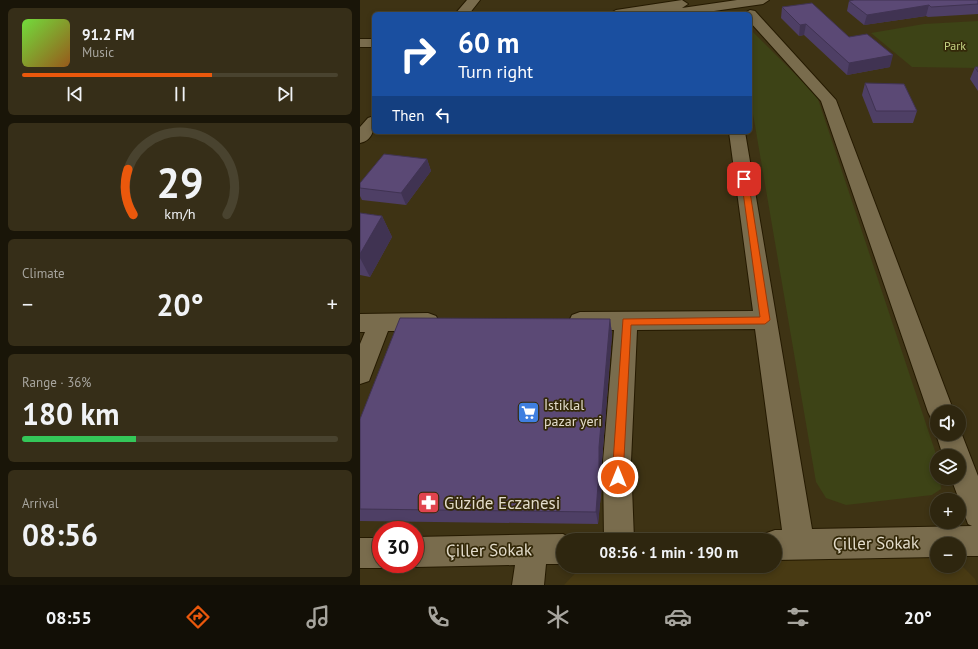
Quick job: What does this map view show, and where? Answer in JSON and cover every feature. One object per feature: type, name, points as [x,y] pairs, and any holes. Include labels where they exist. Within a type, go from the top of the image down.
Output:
[{"type":"street","points":[[629,12],[707,0]]},
{"type":"street","points":[[458,12],[467,8]]},
{"type":"street","points":[[697,12],[753,8],[828,100],[938,405]]},
{"type":"street","points":[[360,34],[372,35]]},
{"type":"street","points":[[360,43],[372,43]]},
{"type":"street","points":[[360,138],[372,123]]},
{"type":"street","points":[[737,134],[765,320],[787,544]]},
{"type":"street","points":[[563,322],[765,320]]},
{"type":"street","points":[[619,533],[618,461],[626,321]]},
{"type":"street","points":[[360,374],[370,323],[452,322]]},
{"type":"street","points":[[966,481],[978,514]]},
{"type":"street","name":"Çiller Sokak","points":[[787,544],[978,541]]},
{"type":"street","name":"Çiller Sokak","points":[[424,552],[556,549]]},
{"type":"street","points":[[528,585],[533,550]]},
{"type":"street","points":[[360,553],[372,553]]},
{"type":"shaded area","points":[[782,558],[930,558],[930,573],[966,573],[966,570],[975,579],[977,585],[564,585],[575,573],[782,573]]},
{"type":"green space","name":"Park","points":[[978,21],[978,68],[912,67],[871,33],[924,24]]},
{"type":"green space","points":[[752,31],[817,96],[930,436],[930,441],[932,441],[934,449],[930,449],[930,485],[941,485],[941,489],[935,493],[930,493],[930,495],[846,505],[826,498],[816,482],[752,108]]},
{"type":"building","points":[[978,0],[978,4],[931,7],[929,5],[867,15],[849,1]]},
{"type":"building","points":[[812,3],[849,37],[867,34],[893,55],[849,63],[806,24],[800,25],[782,7]]},
{"type":"building","points":[[865,83],[904,84],[917,111],[876,111]]},
{"type":"building","points":[[384,154],[427,159],[401,193],[360,188],[360,183]]},
{"type":"building","points":[[360,213],[382,216],[360,254]]},
{"type":"building","points":[[400,318],[610,319],[599,447],[596,512],[360,509],[360,419]]},
{"type":"place","name":"İstiklal pazar yeri","points":[[529,413]]},
{"type":"place","name":"Güzide Eczanesi","points":[[428,503]]},
{"type":"route","points":[[618,477],[626,321],[765,320],[744,179]]}]
